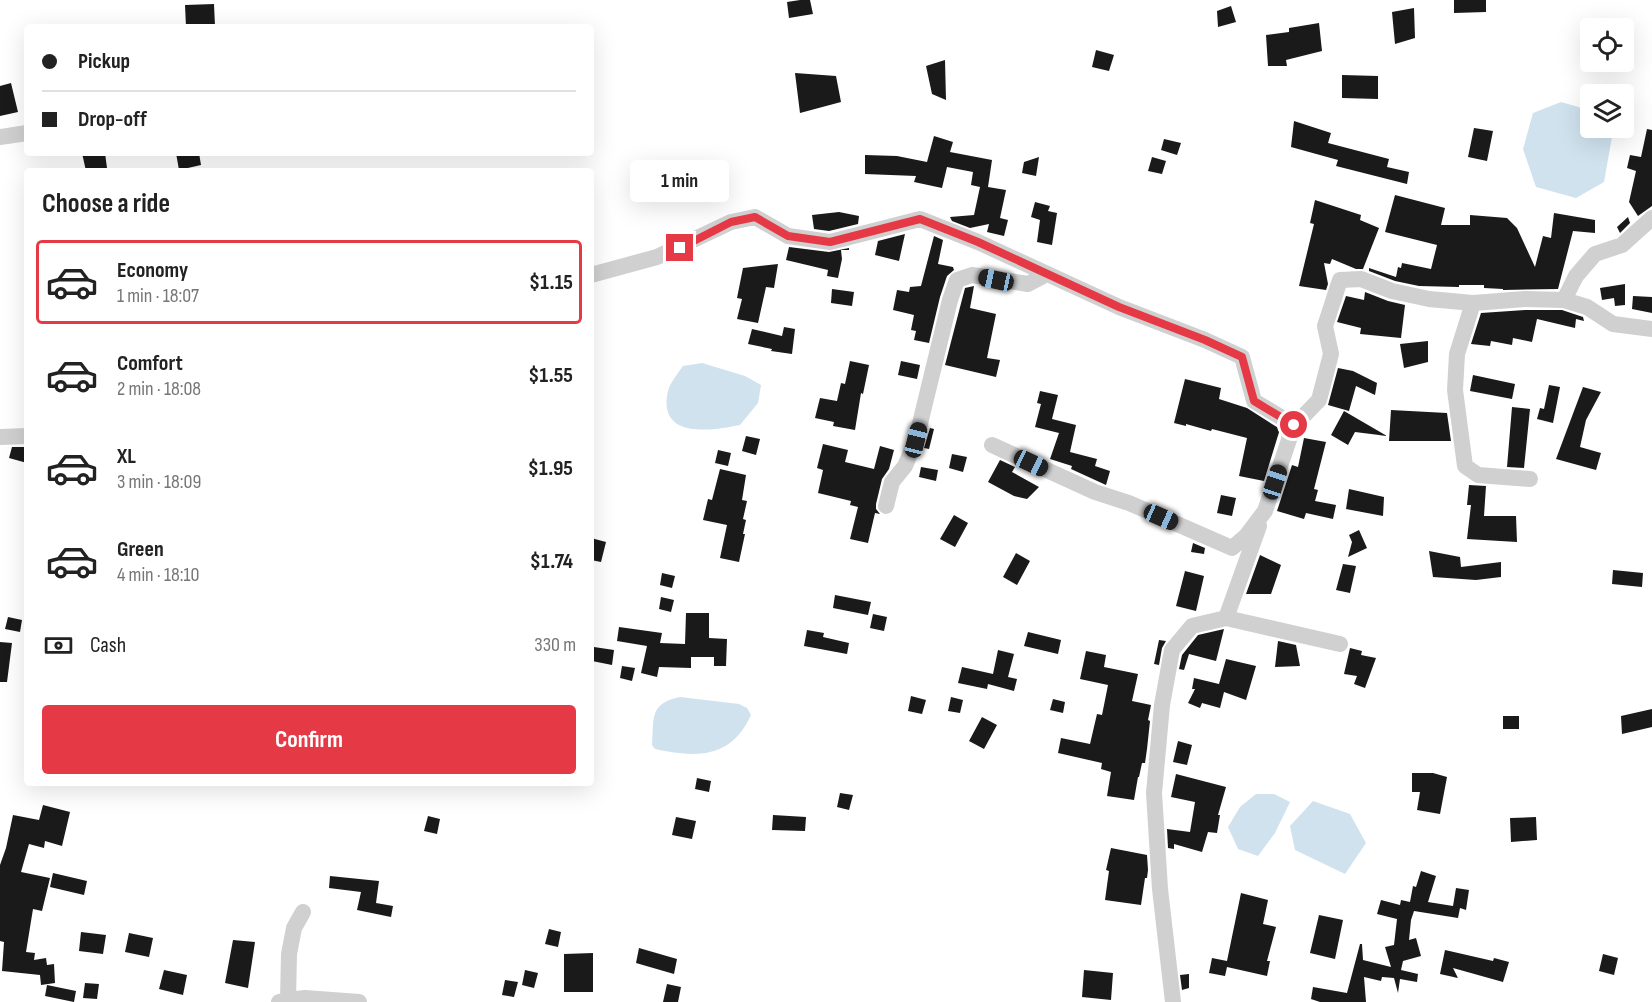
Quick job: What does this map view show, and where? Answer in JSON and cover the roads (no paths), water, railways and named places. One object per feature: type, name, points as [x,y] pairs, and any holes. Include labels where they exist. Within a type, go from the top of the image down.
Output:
[{"type":"street","points":[[0,137],[24,133]]},
{"type":"street","points":[[594,273],[657,257],[731,222],[755,217],[788,236],[830,242],[920,219],[978,242],[1119,307],[1205,340],[1242,357],[1254,401],[1294,425],[1265,511],[1246,536],[1232,548],[1130,503],[1095,492],[992,445]]},
{"type":"street","points":[[1564,300],[1576,276],[1594,254],[1622,245],[1652,218]]},
{"type":"street","points":[[886,506],[892,482],[904,466],[916,440],[950,300],[957,280],[972,275],[1028,284],[1047,274]]},
{"type":"street","points":[[1226,618],[1281,466],[1291,429],[1319,400],[1331,354],[1325,326],[1340,280],[1361,279],[1401,293],[1429,299],[1473,303],[1525,299],[1564,300],[1587,308],[1613,324],[1652,329]]},
{"type":"street","points":[[1473,303],[1456,354],[1455,390],[1465,466],[1478,475],[1530,479]]},
{"type":"street","points":[[0,437],[24,436]]},
{"type":"street","points":[[1173,1002],[1160,889],[1154,793],[1162,705],[1172,650],[1192,626],[1226,618],[1340,644]]},
{"type":"street","points":[[303,912],[294,928],[283,1001],[305,998],[359,1002]]},
{"type":"water","points":[[1561,102],[1580,107],[1580,138],[1612,138],[1604,182],[1576,198],[1536,187],[1523,149],[1533,113]]},
{"type":"water","points":[[702,363],[745,376],[761,385],[758,403],[740,425],[702,430],[678,424],[671,417],[667,406],[668,391],[672,381],[683,366]]},
{"type":"water","points":[[680,697],[739,704],[747,708],[751,715],[733,740],[711,752],[684,754],[655,749],[652,745],[655,714],[663,703]]},
{"type":"water","points":[[1256,794],[1274,794],[1290,802],[1275,833],[1258,856],[1238,849],[1228,827],[1240,807]]},
{"type":"water","points":[[1313,801],[1350,814],[1366,843],[1345,874],[1295,850],[1290,826]]}]
